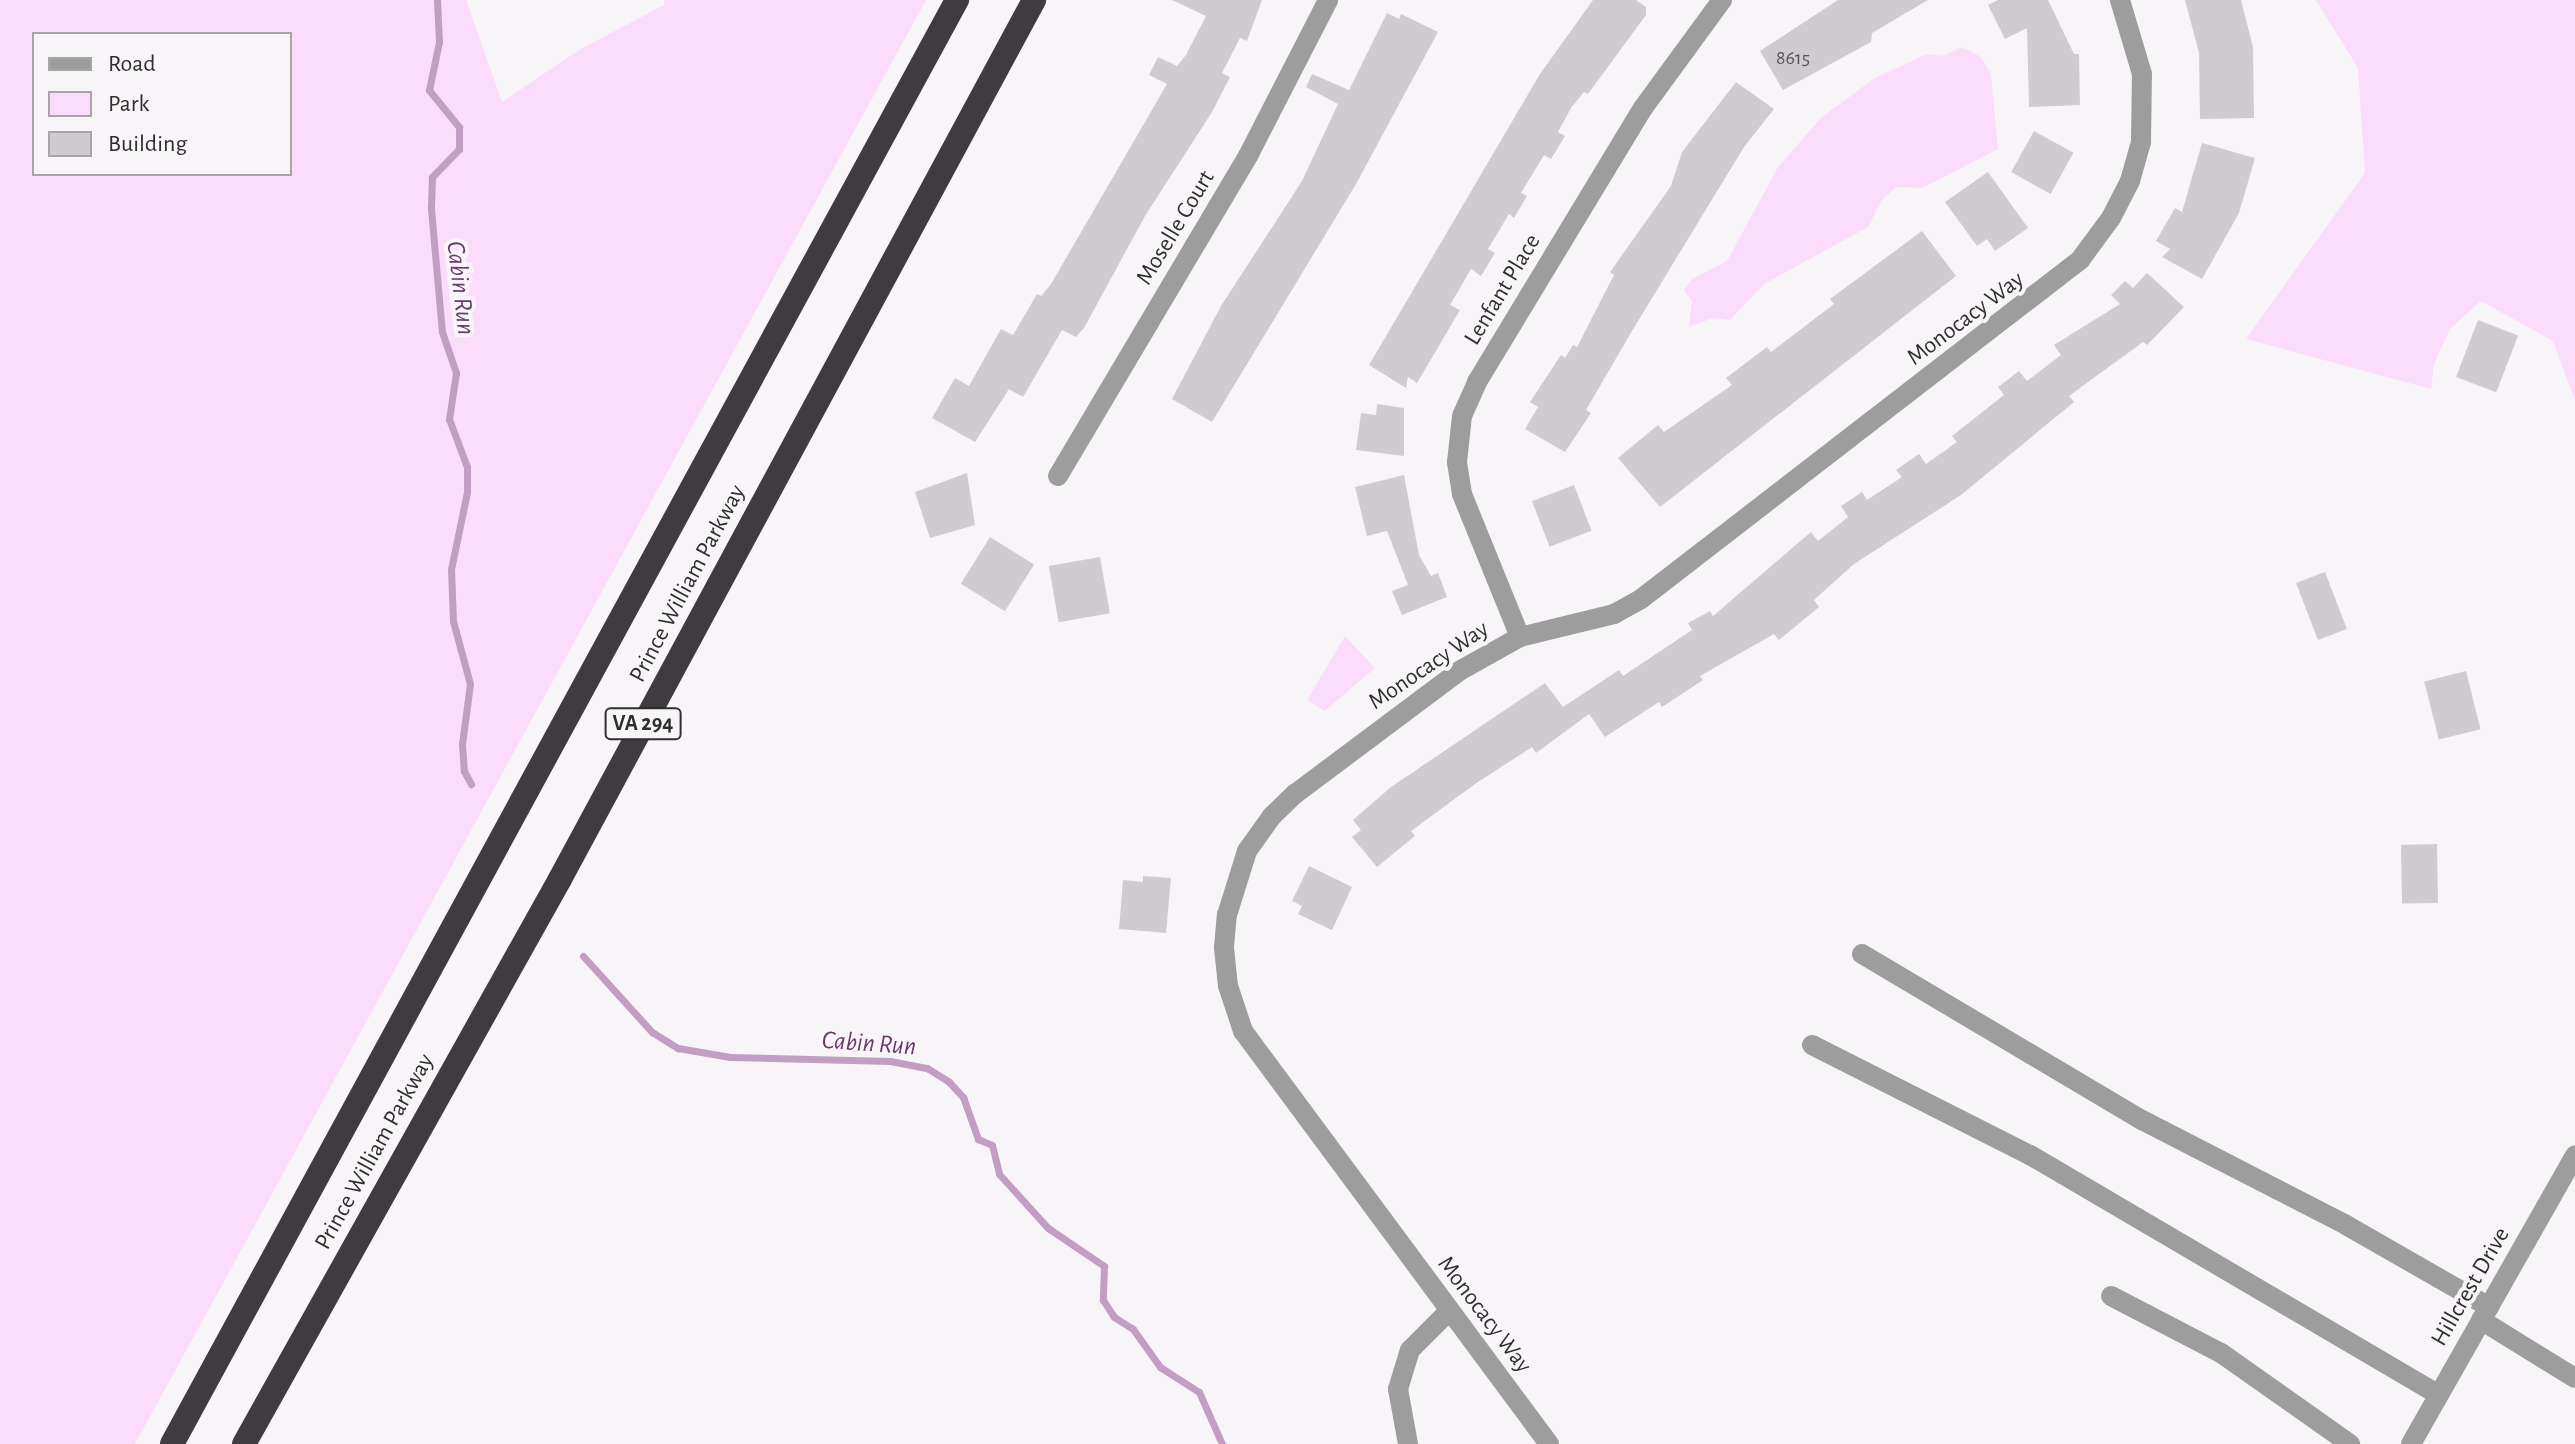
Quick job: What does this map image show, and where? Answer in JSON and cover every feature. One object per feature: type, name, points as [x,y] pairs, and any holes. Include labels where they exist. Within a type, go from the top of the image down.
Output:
[{"type":"highway","name":"Prince William Parkway","points":[[172,1444],[957,0]]},
{"type":"highway","name":"Prince William Parkway","points":[[244,1444],[560,879],[1034,0]]},
{"type":"street","name":"Moselle Court","points":[[1058,476],[1249,154],[1328,0]]},
{"type":"street","name":"Lenfant Place","points":[[1520,637],[1462,494],[1457,462],[1462,416],[1477,382],[1643,108],[1722,0]]},
{"type":"street","name":"Monocacy Way","points":[[1549,1444],[1243,1031],[1228,986],[1227,915],[1247,851],[1272,816],[1461,670],[1520,637],[1614,614],[1641,599],[2080,260],[2111,218],[2130,181],[2141,142],[2142,74],[2120,0]]},
{"type":"street","points":[[1862,954],[2142,1120],[2346,1225],[2485,1314],[2575,1378]]},
{"type":"street","points":[[1812,1045],[2030,1155],[2439,1395]]},
{"type":"street","name":"Hillcrest Drive","points":[[2411,1444],[2575,1155]]},
{"type":"street","points":[[2111,1296],[2221,1353],[2350,1444]]},
{"type":"street","points":[[1408,1444],[1398,1389],[1410,1350],[1449,1311]]},
{"type":"green space","points":[[0,0],[466,0],[502,102],[579,50],[664,5],[664,0],[926,0],[135,1444],[0,1444]]},
{"type":"green space","points":[[2316,0],[2575,0],[2575,401],[2553,341],[2481,301],[2450,329],[2434,364],[2431,389],[2246,339],[2365,173],[2358,68]]},
{"type":"green space","points":[[1962,47],[1981,57],[1991,74],[1998,149],[1922,188],[1896,187],[1881,201],[1868,227],[1764,284],[1730,320],[1713,318],[1689,327],[1692,301],[1684,290],[1692,279],[1727,261],[1778,167],[1822,117],[1875,78],[1927,54],[1943,56]]},
{"type":"green space","points":[[1345,636],[1375,668],[1325,711],[1307,700]]},
{"type":"building","points":[[1172,0],[1262,0],[1247,41],[1240,38],[1222,73],[1230,77],[1212,112],[1145,216],[1084,328],[1076,337],[1062,330],[1023,397],[1009,389],[975,442],[932,418],[955,378],[969,386],[1001,329],[1013,335],[1037,294],[1041,296],[1051,284],[1167,84],[1149,75],[1158,57],[1177,66],[1186,55],[1206,16]]},
{"type":"building","points":[[1593,0],[1636,0],[1646,7],[1646,15],[1588,94],[1584,92],[1571,108],[1558,132],[1565,136],[1551,159],[1544,155],[1521,193],[1527,196],[1514,218],[1509,214],[1488,249],[1495,253],[1481,276],[1471,269],[1450,305],[1460,310],[1417,383],[1408,377],[1406,388],[1369,365],[1540,74]]},
{"type":"building","points":[[1838,0],[1928,0],[1872,33],[1871,42],[1783,90],[1760,51]]},
{"type":"building","points":[[1998,0],[2048,0],[2074,54],[2079,54],[2080,105],[2029,107],[2027,28],[2005,39],[1988,5]]},
{"type":"building","points":[[2185,0],[2241,0],[2253,47],[2254,118],[2200,119],[2199,53]]},
{"type":"building","points":[[1387,13],[1399,19],[1401,14],[1438,32],[1356,184],[1212,422],[1172,399],[1221,306],[1302,181],[1338,104],[1306,87],[1312,74],[1349,90]]},
{"type":"building","points":[[1736,82],[1774,109],[1744,147],[1632,331],[1586,410],[1591,413],[1565,452],[1525,429],[1538,407],[1530,402],[1561,355],[1565,358],[1573,345],[1577,347],[1614,275],[1610,272],[1671,186],[1682,152]]},
{"type":"building","points":[[2034,131],[2073,153],[2051,194],[2011,172]]},
{"type":"building","points":[[2202,143],[2255,158],[2239,213],[2202,279],[2162,257],[2170,249],[2156,241],[2175,208],[2182,212]]},
{"type":"building","points":[[1988,172],[2028,228],[1995,251],[1987,239],[1977,246],[1945,202]]},
{"type":"building","points":[[1922,231],[1956,276],[1660,507],[1618,458],[1658,425],[1664,432],[1732,385],[1726,378],[1767,347],[1771,352],[1834,304],[1830,299]]},
{"type":"building","points":[[2147,273],[2184,307],[2147,345],[2143,342],[2069,396],[2074,402],[1961,495],[1854,564],[1814,600],[1819,607],[1779,640],[1774,634],[1700,676],[1703,680],[1662,707],[1659,702],[1605,737],[1589,714],[1536,753],[1532,747],[1475,784],[1411,831],[1415,836],[1377,867],[1352,837],[1361,830],[1353,820],[1391,787],[1545,683],[1563,707],[1619,670],[1623,676],[1692,630],[1688,623],[1710,611],[1713,616],[1811,532],[1818,541],[1848,517],[1841,506],[1862,492],[1867,500],[1902,477],[1896,470],[1919,454],[1926,464],[1957,442],[1952,436],[2004,395],[1998,387],[2019,371],[2027,381],[2061,355],[2054,345],[2120,304],[2111,295],[2125,281],[2133,288]]},
{"type":"building","points":[[2478,320],[2518,335],[2496,392],[2456,377]]},
{"type":"building","points":[[1377,404],[1404,408],[1404,456],[1356,450],[1361,413],[1376,415]]},
{"type":"building","points":[[967,473],[975,525],[930,538],[915,492]]},
{"type":"building","points":[[1404,475],[1419,555],[1431,576],[1438,573],[1447,597],[1402,615],[1392,591],[1408,585],[1387,531],[1367,536],[1355,487]]},
{"type":"building","points":[[1574,485],[1592,531],[1550,547],[1532,501]]},
{"type":"building","points":[[990,537],[1034,565],[1005,611],[961,584]]},
{"type":"building","points":[[1100,557],[1110,613],[1059,622],[1049,566]]},
{"type":"building","points":[[2325,572],[2347,629],[2318,640],[2296,583]]},
{"type":"building","points":[[2466,671],[2481,729],[2439,740],[2424,681]]},
{"type":"building","points":[[2437,844],[2438,903],[2402,904],[2401,845]]},
{"type":"building","points":[[1309,866],[1352,887],[1332,930],[1298,914],[1302,906],[1292,901]]},
{"type":"building","points":[[1143,876],[1171,878],[1166,933],[1119,929],[1123,880],[1143,882]]},
{"type":"waterway","name":"Cabin Run","points":[[437,0],[439,42],[429,90],[459,127],[459,149],[432,177],[431,209],[442,332],[456,373],[449,419],[467,467],[467,492],[451,569],[453,621],[470,684],[462,744],[464,771],[471,784]]},
{"type":"waterway","name":"Cabin Run","points":[[583,956],[652,1032],[678,1048],[730,1057],[890,1061],[927,1068],[949,1082],[963,1097],[978,1139],[992,1145],[999,1174],[1048,1228],[1104,1266],[1103,1300],[1114,1317],[1133,1329],[1160,1367],[1199,1392],[1222,1444]]}]
